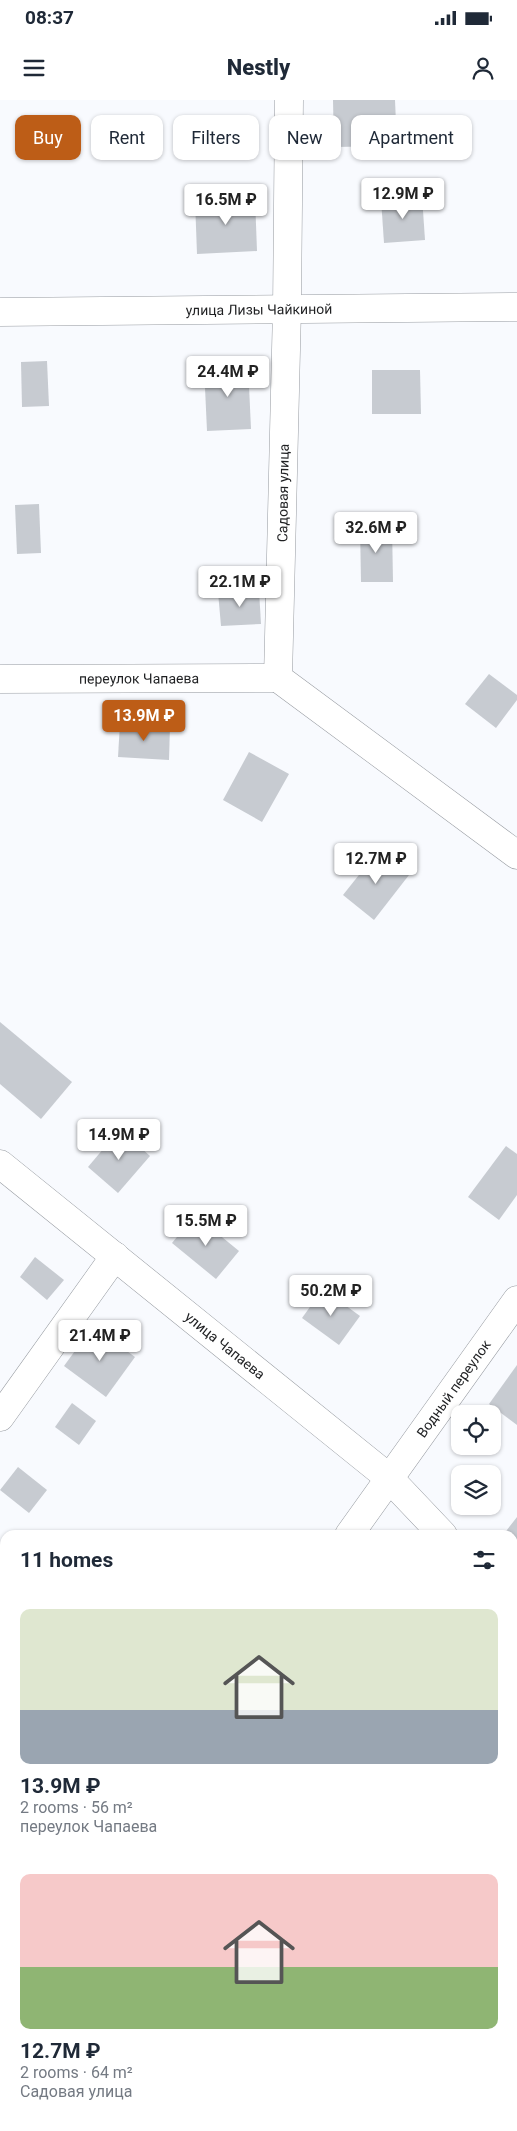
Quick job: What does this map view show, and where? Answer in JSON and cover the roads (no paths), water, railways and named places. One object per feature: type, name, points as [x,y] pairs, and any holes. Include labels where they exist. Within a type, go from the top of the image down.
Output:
[{"type":"street","name":"Садовая улица","points":[[278,678],[287,309],[289,100]]},
{"type":"street","name":"улица Лизы Чайкиной","points":[[0,312],[517,308]]},
{"type":"street","name":"переулок Чапаева","points":[[0,679],[278,678]]},
{"type":"street","points":[[278,678],[517,855]]},
{"type":"street","name":"улица Чапаева","points":[[0,1164],[388,1476],[438,1530]]},
{"type":"street","points":[[0,1417],[115,1256]]},
{"type":"street","name":"Водный переулок","points":[[352,1530],[388,1476],[517,1300]]}]
